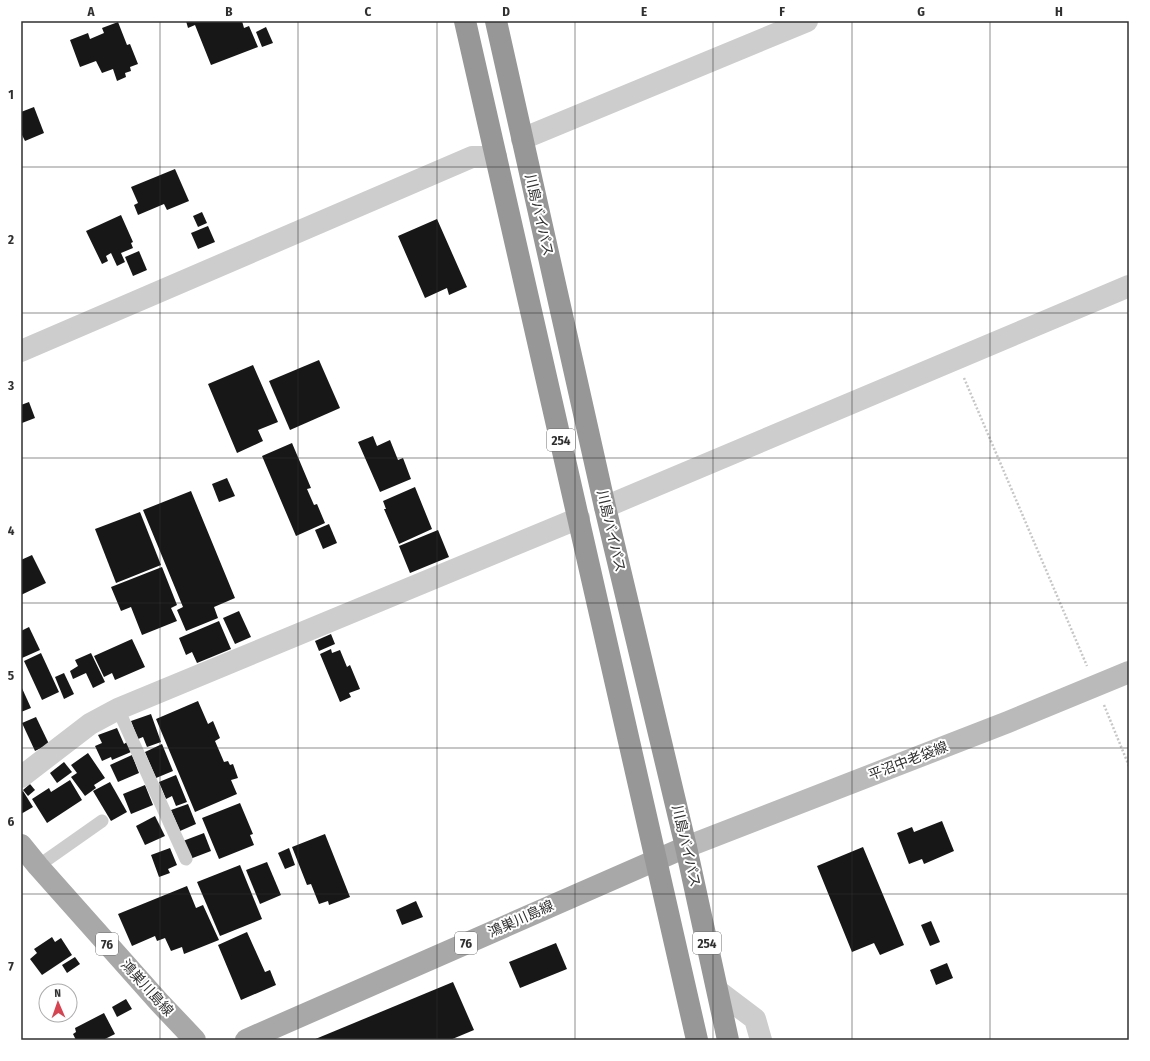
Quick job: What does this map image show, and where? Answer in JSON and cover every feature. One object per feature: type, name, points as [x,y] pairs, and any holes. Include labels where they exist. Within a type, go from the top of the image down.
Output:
[{"type":"highway","name":"川島バイパス","points":[[465,21],[697,1040]]},
{"type":"highway","name":"川島バイパス","points":[[496,21],[605,507],[686,847],[728,1040]]},
{"type":"main road","name":"平沼中老袋線","points":[[686,847],[1000,725],[1129,672]]},
{"type":"main road","name":"鴻巣川島線","points":[[21,845],[159,1002],[195,1040]]},
{"type":"main road","name":"鴻巣川島線","points":[[246,1040],[686,847]]},
{"type":"street","points":[[522,139],[807,21]]},
{"type":"street","points":[[21,351],[472,158],[496,157]]},
{"type":"street","points":[[605,507],[1129,286]]},
{"type":"street","points":[[21,777],[90,724],[118,709],[579,518]]},
{"type":"street","points":[[718,990],[755,1019],[762,1040]]},
{"type":"lane","points":[[118,709],[186,859]]},
{"type":"lane","points":[[38,866],[102,821]]},
{"type":"path","points":[[956,359],[1129,766]]},
{"type":"building","points":[[186,21],[242,21],[244,28],[249,26],[258,47],[211,65],[195,25],[188,28]]},
{"type":"building","points":[[118,22],[127,45],[130,44],[138,64],[130,67],[131,71],[125,73],[126,77],[117,81],[113,69],[102,73],[96,61],[80,67],[70,40],[88,33],[90,39],[104,33],[102,28]]},
{"type":"building","points":[[266,27],[273,43],[262,47],[256,32]]},
{"type":"building","points":[[34,107],[44,133],[25,141],[21,133],[21,112]]},
{"type":"building","points":[[175,169],[189,201],[167,210],[164,204],[138,215],[134,205],[138,203],[131,187]]},
{"type":"building","points":[[202,212],[207,223],[198,227],[193,216]]},
{"type":"building","points":[[121,215],[133,242],[131,243],[133,248],[121,253],[125,262],[117,266],[111,253],[106,256],[108,261],[102,264],[86,231]]},
{"type":"building","points":[[437,219],[467,287],[449,295],[447,288],[425,298],[398,236]]},
{"type":"building","points":[[208,226],[215,242],[198,249],[191,233]]},
{"type":"building","points":[[139,251],[147,270],[133,276],[125,257]]},
{"type":"building","points":[[319,360],[340,408],[290,430],[269,381]]},
{"type":"building","points":[[253,365],[278,422],[258,430],[263,441],[237,453],[208,384]]},
{"type":"building","points":[[29,402],[35,418],[22,423],[21,405]]},
{"type":"building","points":[[373,436],[377,446],[390,440],[398,460],[403,458],[411,479],[380,492],[358,442]]},
{"type":"building","points":[[292,443],[311,488],[307,489],[314,505],[317,504],[325,523],[296,536],[262,456]]},
{"type":"building","points":[[227,478],[235,496],[219,502],[212,484]]},
{"type":"building","points":[[415,487],[432,529],[399,544],[384,509],[386,509],[383,501]]},
{"type":"building","points":[[191,491],[235,598],[214,607],[218,618],[186,631],[177,610],[183,607],[143,510]]},
{"type":"building","points":[[140,512],[161,565],[116,583],[95,529]]},
{"type":"building","points":[[329,524],[337,543],[323,549],[315,530]]},
{"type":"building","points":[[438,530],[449,557],[410,573],[399,546]]},
{"type":"building","points":[[32,555],[46,583],[21,595],[21,560]]},
{"type":"building","points":[[162,567],[177,605],[171,608],[177,621],[142,635],[131,607],[121,611],[111,587]]},
{"type":"building","points":[[239,611],[251,637],[235,644],[223,618]]},
{"type":"building","points":[[219,621],[231,649],[197,663],[192,652],[186,655],[179,638]]},
{"type":"building","points":[[29,627],[40,650],[22,658],[21,631]]},
{"type":"building","points":[[331,634],[335,644],[319,651],[315,641]]},
{"type":"building","points":[[132,639],[145,667],[115,680],[112,673],[104,677],[94,656]]},
{"type":"building","points":[[331,649],[332,653],[340,650],[347,667],[350,665],[360,689],[349,693],[351,697],[340,702],[320,654]]},
{"type":"building","points":[[41,653],[59,692],[42,700],[24,661]]},
{"type":"building","points":[[91,653],[105,682],[93,688],[86,673],[73,679],[70,671],[78,666],[75,660]]},
{"type":"building","points":[[64,673],[74,694],[64,699],[55,677]]},
{"type":"building","points":[[21,686],[31,708],[21,712]]},
{"type":"building","points":[[198,701],[208,724],[213,721],[220,738],[215,741],[224,762],[228,761],[230,765],[233,764],[238,778],[231,780],[237,794],[195,812],[156,719]]},
{"type":"building","points":[[151,714],[161,742],[147,747],[143,737],[138,739],[131,721]]},
{"type":"building","points":[[36,717],[49,744],[35,751],[22,723]]},
{"type":"building","points":[[117,728],[124,744],[127,742],[131,752],[112,760],[111,757],[102,761],[95,746],[102,743],[98,735]]},
{"type":"building","points":[[162,744],[173,771],[156,778],[145,752]]},
{"type":"building","points":[[88,753],[105,778],[94,785],[96,788],[85,796],[71,777],[77,773],[71,765]]},
{"type":"building","points":[[132,755],[139,773],[118,782],[110,765]]},
{"type":"building","points":[[64,762],[72,772],[57,783],[50,773]]},
{"type":"building","points":[[176,775],[187,802],[176,806],[172,796],[166,799],[159,782]]},
{"type":"building","points":[[70,780],[82,800],[47,823],[32,799],[49,788],[51,792]]},
{"type":"building","points":[[110,782],[127,812],[111,821],[93,791]]},
{"type":"building","points":[[30,784],[35,790],[28,796],[23,790]]},
{"type":"building","points":[[145,785],[153,805],[131,814],[123,794]]},
{"type":"building","points":[[23,791],[33,807],[21,814],[21,792]]},
{"type":"building","points":[[240,803],[253,834],[250,835],[254,845],[219,859],[202,818]]},
{"type":"building","points":[[188,804],[196,824],[180,831],[171,810]]},
{"type":"building","points":[[155,816],[165,836],[145,845],[136,826]]},
{"type":"building","points":[[942,821],[954,851],[924,864],[922,859],[909,864],[897,833],[912,827],[914,832]]},
{"type":"building","points":[[204,833],[211,851],[190,859],[183,841]]},
{"type":"building","points":[[325,834],[350,897],[329,905],[328,901],[319,904],[311,884],[307,885],[292,847]]},
{"type":"building","points":[[863,847],[904,945],[880,955],[874,943],[852,952],[817,866]]},
{"type":"building","points":[[170,848],[177,865],[168,869],[170,873],[159,877],[151,855]]},
{"type":"building","points":[[289,848],[295,865],[285,869],[278,853]]},
{"type":"building","points":[[267,862],[281,895],[260,904],[246,870]]},
{"type":"building","points":[[240,865],[262,919],[220,936],[197,882]]},
{"type":"building","points":[[187,886],[196,908],[203,905],[219,940],[184,954],[182,947],[171,951],[165,938],[157,941],[155,936],[132,946],[118,914]]},
{"type":"building","points":[[416,901],[423,917],[402,925],[396,910]]},
{"type":"building","points":[[931,921],[940,942],[930,946],[921,925]]},
{"type":"building","points":[[247,932],[265,972],[270,970],[276,985],[241,1000],[218,945]]},
{"type":"building","points":[[52,937],[55,942],[61,938],[72,955],[42,975],[30,959],[37,953],[34,949]]},
{"type":"building","points":[[556,943],[567,969],[520,988],[509,962]]},
{"type":"building","points":[[75,957],[80,964],[67,973],[62,965]]},
{"type":"building","points":[[947,963],[953,978],[936,985],[930,970]]},
{"type":"building","points":[[453,982],[474,1030],[450,1040],[313,1040]]},
{"type":"building","points":[[126,999],[132,1009],[117,1017],[112,1007]]},
{"type":"building","points":[[104,1013],[115,1034],[103,1040],[76,1040],[73,1034],[76,1032],[75,1028]]}]
